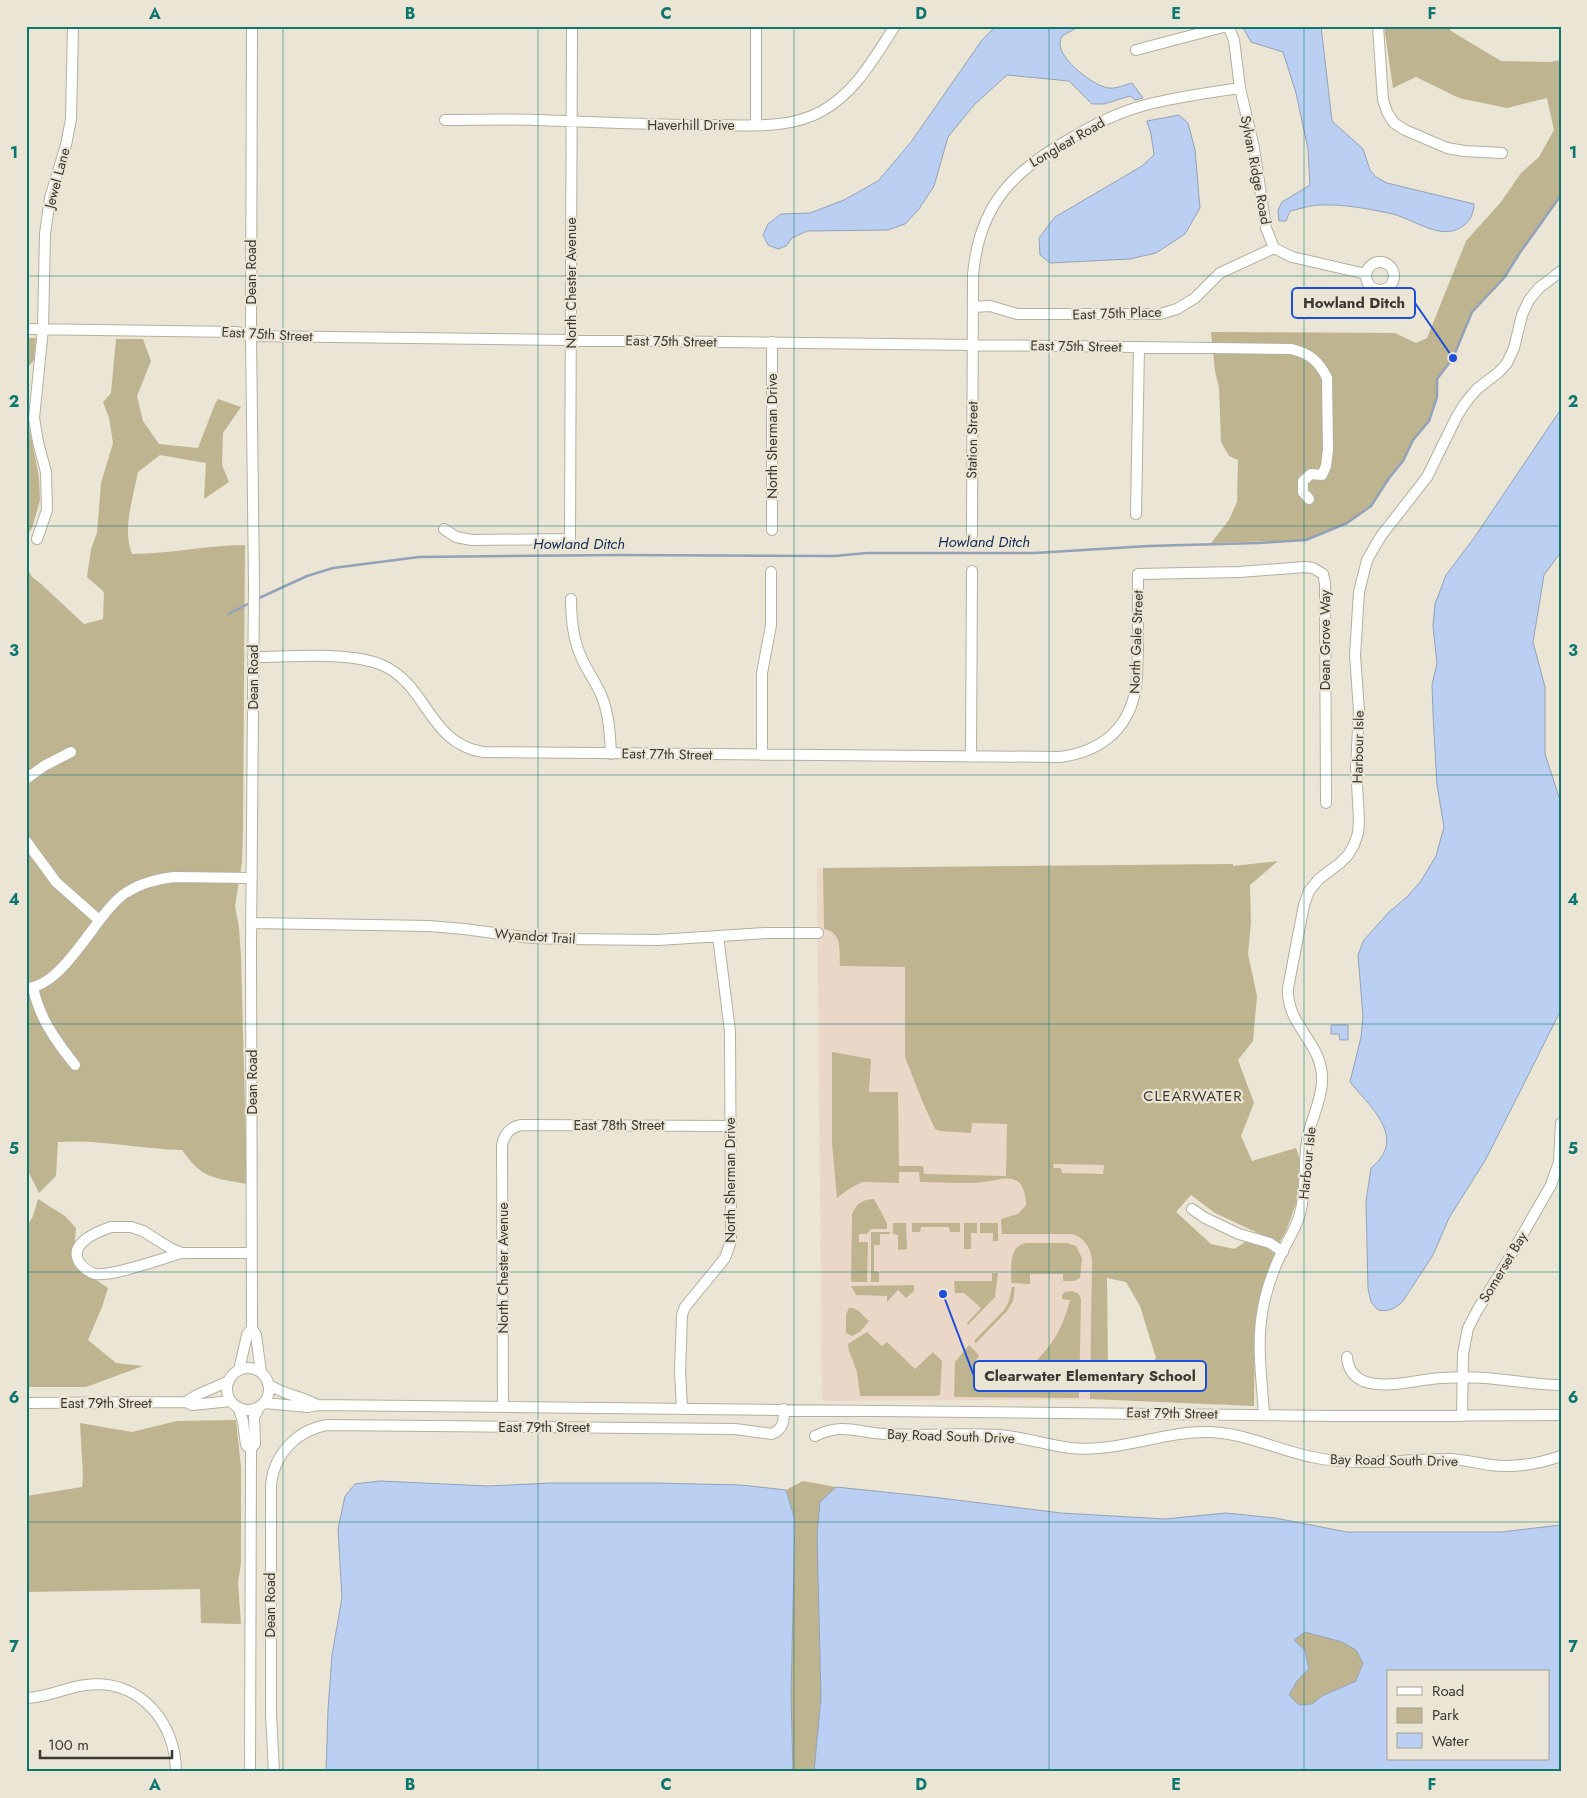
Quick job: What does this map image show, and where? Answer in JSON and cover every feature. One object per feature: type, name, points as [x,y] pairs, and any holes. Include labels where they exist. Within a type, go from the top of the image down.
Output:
[{"type":"street","name":"Jewel Lane","points":[[37,539],[47,510],[46,472],[34,418],[43,330],[47,218],[52,190],[66,145],[72,115],[73,26]]},
{"type":"street","name":"Dean Road","points":[[252,26],[251,336],[254,584],[252,1328],[256,1335],[261,1372]]},
{"type":"street","name":"North Chester Avenue","points":[[444,529],[456,537],[472,540],[570,539],[572,26]]},
{"type":"street","points":[[756,26],[756,125]]},
{"type":"street","name":"Haverhill Drive","points":[[445,120],[656,125],[756,125],[797,121],[821,112],[848,92],[858,81],[895,26]]},
{"type":"street","points":[[1136,50],[1228,26]]},
{"type":"street","name":"Sylvan Ridge Road","points":[[1228,26],[1235,45],[1240,88],[1254,148],[1266,228],[1274,248]]},
{"type":"street","points":[[1378,26],[1384,100],[1387,112],[1394,123],[1405,130],[1447,148],[1464,151],[1502,152]]},
{"type":"street","name":"Longleat Road","points":[[974,345],[974,261],[983,227],[1002,193],[1026,166],[1050,149],[1119,113],[1167,100],[1240,88]]},
{"type":"street","points":[[1274,248],[1292,257],[1366,274]]},
{"type":"street","name":"East 75th Place","points":[[973,307],[990,306],[1017,314],[1160,314],[1177,309],[1190,301],[1220,273],[1274,248]]},
{"type":"street","name":"Harbour Isle","points":[[1264,1415],[1260,1338],[1261,1322],[1267,1289],[1296,1224],[1303,1200],[1306,1180],[1307,1140],[1319,1099],[1322,1079],[1314,1048],[1291,1012],[1288,988],[1307,896],[1318,879],[1348,856],[1356,842],[1359,828],[1356,766],[1359,710],[1355,655],[1358,600],[1362,576],[1367,560],[1376,543],[1427,477],[1459,412],[1477,390],[1507,363],[1514,348],[1522,315],[1529,300],[1539,288],[1561,271]]},
{"type":"street","name":"East 75th Street","points":[[26,329],[237,332],[251,336],[1291,349],[1315,359],[1322,367],[1327,378],[1327,460],[1322,475],[1311,474],[1302,483],[1303,492],[1309,499]]},
{"type":"street","name":"North Sherman Drive","points":[[772,342],[772,530]]},
{"type":"street","name":"Station Street","points":[[972,535],[974,345]]},
{"type":"street","points":[[1136,514],[1139,347]]},
{"type":"street","name":"Dean Grove Way","points":[[1138,574],[1239,572],[1306,567],[1313,568],[1323,574],[1326,602],[1326,803]]},
{"type":"street","points":[[971,757],[972,571]]},
{"type":"street","points":[[762,755],[762,673],[771,625],[772,572]]},
{"type":"street","name":"North Gale Street","points":[[1112,734],[1127,715],[1132,704],[1136,686],[1138,574]]},
{"type":"street","points":[[571,600],[572,620],[577,647],[601,695],[606,710],[610,728],[611,754]]},
{"type":"street","name":"East 77th Street","points":[[253,657],[350,656],[382,665],[415,691],[448,737],[470,750],[492,753],[1060,757],[1074,755],[1093,748],[1112,734]]},
{"type":"street","points":[[26,778],[44,766],[72,752]]},
{"type":"street","points":[[26,841],[56,882],[100,920]]},
{"type":"street","points":[[74,1065],[46,1025],[30,987],[45,981],[67,962],[112,904],[143,884],[174,877],[252,878]]},
{"type":"street","name":"Wyandot Trail","points":[[252,924],[429,926],[532,938],[575,939],[658,940],[766,933],[818,933]]},
{"type":"street","name":"North Sherman Drive","points":[[682,1408],[680,1370],[682,1315],[725,1258],[731,1244],[730,1025],[718,936]]},
{"type":"street","name":"Somerset Bay","points":[[1462,1416],[1464,1346],[1472,1321],[1556,1174],[1560,1154],[1561,1123]]},
{"type":"street","name":"East 78th Street","points":[[509,1132],[516,1126],[521,1125],[730,1126]]},
{"type":"street","name":"North Chester Avenue","points":[[503,1406],[502,1145],[505,1136],[509,1132]]},
{"type":"street","points":[[1192,1209],[1205,1218],[1239,1234],[1270,1243],[1283,1252]]},
{"type":"street","points":[[182,1253],[170,1248],[143,1231],[120,1226],[112,1227],[91,1236],[81,1245],[77,1256],[80,1264],[86,1270],[95,1274],[102,1274],[116,1272],[182,1253],[252,1253]]},
{"type":"street","name":"Dean Road","points":[[240,1370],[247,1335],[252,1328]]},
{"type":"street","points":[[1347,1357],[1347,1365],[1353,1374],[1360,1380],[1369,1383],[1392,1384],[1442,1378],[1462,1378],[1494,1379],[1535,1384],[1561,1384]]},
{"type":"street","points":[[252,1369],[261,1372],[268,1384],[268,1394],[262,1404],[251,1410],[234,1404],[228,1393],[229,1381],[235,1373],[240,1370],[252,1369]]},
{"type":"street","name":"East 79th Street","points":[[186,1402],[190,1398],[229,1381]]},
{"type":"street","name":"East 79th Street","points":[[268,1384],[280,1391],[308,1399],[317,1405]]},
{"type":"street","name":"East 79th Street","points":[[26,1403],[186,1402],[192,1405],[234,1404]]},
{"type":"street","name":"Dean Road","points":[[234,1404],[243,1421],[246,1445],[251,1449]]},
{"type":"street","name":"Dean Road","points":[[250,1772],[251,1449],[255,1444],[254,1417],[262,1404]]},
{"type":"street","name":"East 79th Street","points":[[262,1404],[308,1407],[317,1405],[503,1406],[1264,1415],[1561,1415]]},
{"type":"street","name":"East 79th Street","points":[[290,1444],[311,1430],[327,1425],[735,1429],[772,1434],[778,1431],[782,1425],[784,1410]]},
{"type":"street","name":"Bay Road South Drive","points":[[815,1436],[827,1430],[840,1429],[884,1434],[999,1435],[1072,1448],[1094,1449],[1126,1446],[1159,1436],[1212,1432],[1249,1438],[1280,1449],[1313,1457],[1346,1461],[1452,1459],[1491,1465],[1516,1466],[1537,1464],[1561,1456]]},
{"type":"street","name":"Dean Road","points":[[274,1772],[271,1714],[271,1485],[277,1462],[290,1444]]},
{"type":"street","points":[[26,1698],[42,1696],[89,1684],[109,1685],[134,1694],[154,1710],[165,1725],[174,1748],[176,1772]]},
{"type":"shaded area","points":[[1233,864],[1234,960],[1106,1170],[1108,1399],[822,1401],[817,868]]},
{"type":"green space","points":[[1384,26],[1448,26],[1451,31],[1501,61],[1550,62],[1561,60],[1561,195],[1504,278],[1472,312],[1453,358],[1437,379],[1437,397],[1429,421],[1413,440],[1403,461],[1389,478],[1371,506],[1347,523],[1306,540],[1211,543],[1229,520],[1237,502],[1238,460],[1229,456],[1221,442],[1219,388],[1215,371],[1211,332],[1395,333],[1416,343],[1427,338],[1466,241],[1501,202],[1521,173],[1539,157],[1554,130],[1547,98],[1507,108],[1459,98],[1416,77],[1393,88]]},
{"type":"green space","points":[[26,338],[36,338],[34,360],[28,367],[26,366]]},
{"type":"green space","points":[[116,339],[143,339],[151,361],[137,396],[143,421],[159,444],[198,448],[218,399],[241,407],[223,433],[222,465],[229,482],[204,499],[206,463],[160,455],[138,472],[129,513],[128,534],[132,554],[245,545],[243,829],[242,862],[235,906],[239,927],[241,957],[247,1184],[210,1176],[196,1167],[182,1150],[74,1141],[58,1142],[56,1176],[39,1193],[26,1167],[26,566],[32,577],[84,624],[103,619],[104,592],[87,577],[91,549],[97,533],[101,483],[113,443],[109,418],[103,402],[111,393]]},
{"type":"green space","points":[[26,405],[29,405],[29,427],[39,477],[40,500],[32,528],[26,537]]},
{"type":"green space","points":[[1278,861],[1250,885],[1251,922],[1248,954],[1257,996],[1253,1041],[1238,1060],[1254,1103],[1241,1136],[1252,1161],[1296,1148],[1301,1163],[1297,1201],[1286,1231],[1279,1243],[1215,1213],[1191,1195],[1176,1212],[1211,1244],[1234,1249],[1247,1241],[1266,1247],[1277,1256],[1265,1280],[1255,1321],[1254,1406],[1090,1399],[1092,1260],[1090,1251],[1084,1241],[1072,1234],[1002,1234],[1001,1219],[1018,1214],[1026,1205],[1024,1192],[1017,1181],[1007,1179],[973,1183],[920,1182],[919,1172],[899,1172],[899,1183],[862,1182],[837,1198],[832,1144],[832,1052],[871,1059],[869,1092],[898,1092],[899,1166],[923,1166],[924,1174],[1006,1176],[1007,1124],[972,1123],[971,1133],[935,1129],[905,1057],[905,967],[840,966],[840,948],[837,938],[830,931],[824,929],[823,868],[1233,864],[1233,866]],"holes":[[[1053,1164],[1104,1165],[1103,1174],[1062,1173],[1061,1168],[1054,1168]],[[1107,1278],[1126,1282],[1140,1306],[1156,1358],[1139,1378],[1108,1375]]]},
{"type":"green space","points":[[38,1199],[65,1216],[76,1228],[73,1264],[108,1288],[88,1340],[116,1363],[143,1366],[86,1387],[26,1387],[26,1228],[33,1216]]},
{"type":"green space","points":[[874,1199],[887,1223],[887,1229],[871,1229],[867,1234],[859,1234],[859,1242],[868,1242],[867,1282],[851,1282],[852,1215],[860,1203]]},
{"type":"green space","points":[[893,1223],[906,1223],[907,1249],[898,1250],[898,1235],[893,1234]]},
{"type":"green space","points":[[912,1223],[960,1223],[960,1232],[950,1232],[949,1227],[921,1227],[920,1232],[912,1232]]},
{"type":"green space","points":[[964,1223],[977,1223],[977,1233],[971,1233],[971,1249],[964,1249]]},
{"type":"green space","points":[[980,1223],[998,1223],[998,1241],[993,1241],[993,1233],[980,1233]]},
{"type":"green space","points":[[871,1232],[890,1232],[890,1234],[880,1234],[880,1245],[874,1245],[874,1271],[879,1272],[879,1282],[871,1282]]},
{"type":"green space","points":[[1027,1243],[1067,1243],[1076,1246],[1082,1258],[1080,1278],[1074,1281],[1063,1281],[1063,1274],[1030,1274],[1030,1284],[1011,1283],[1013,1253],[1016,1248]]},
{"type":"green space","points":[[992,1273],[998,1273],[995,1297],[968,1325],[967,1323],[981,1308],[964,1293],[955,1293],[954,1281],[992,1281]]},
{"type":"green space","points":[[914,1285],[914,1291],[906,1298],[898,1290],[887,1302],[887,1296],[856,1295],[851,1286]]},
{"type":"green space","points":[[1012,1287],[1015,1287],[1013,1301],[1007,1311],[976,1343],[974,1341],[1004,1310],[1009,1301]]},
{"type":"green space","points":[[1072,1291],[1079,1294],[1081,1300],[1079,1398],[954,1397],[955,1362],[969,1345],[979,1355],[976,1361],[975,1373],[980,1383],[990,1386],[997,1385],[1009,1376],[1015,1382],[1042,1354],[1055,1337],[1066,1314],[1070,1300],[1062,1299],[1062,1295],[1065,1292]]},
{"type":"green space","points":[[849,1308],[857,1310],[869,1321],[860,1332],[852,1336],[846,1333],[846,1314]]},
{"type":"green space","points":[[867,1332],[882,1346],[887,1342],[915,1369],[933,1352],[942,1361],[940,1395],[860,1396],[857,1372],[848,1344]]},
{"type":"green space","points":[[236,1420],[241,1468],[241,1563],[238,1583],[241,1624],[201,1623],[200,1589],[26,1592],[26,1496],[82,1487],[80,1423],[132,1432],[177,1421]]},
{"type":"green space","points":[[803,1481],[836,1487],[820,1502],[818,1580],[821,1697],[814,1772],[793,1772],[791,1695],[795,1520],[786,1490]]},
{"type":"green space","points":[[1305,1632],[1342,1642],[1356,1650],[1363,1663],[1356,1681],[1322,1696],[1312,1704],[1299,1705],[1289,1696],[1297,1681],[1309,1669],[1305,1650],[1294,1640]]},
{"type":"water","points":[[996,26],[1080,26],[1062,36],[1060,41],[1061,50],[1071,64],[1095,83],[1108,88],[1132,83],[1143,98],[1135,100],[1130,96],[1104,104],[1092,104],[1069,81],[1007,75],[974,105],[948,137],[934,186],[919,209],[905,224],[888,230],[807,231],[792,238],[786,246],[778,249],[768,245],[763,235],[768,224],[781,214],[810,213],[844,200],[878,181],[911,142],[982,40]]},
{"type":"water","points":[[1242,26],[1321,26],[1332,121],[1363,149],[1370,170],[1376,177],[1387,183],[1474,204],[1474,209],[1468,222],[1457,230],[1445,232],[1430,229],[1393,214],[1338,205],[1312,206],[1290,211],[1286,221],[1279,221],[1278,210],[1282,202],[1310,185],[1308,149],[1296,93],[1283,52],[1251,42]]},
{"type":"water","points":[[1179,115],[1188,123],[1195,150],[1200,208],[1185,234],[1156,253],[1130,259],[1050,263],[1040,255],[1039,238],[1055,217],[1142,166],[1154,155],[1147,121]]},
{"type":"water","points":[[1561,409],[1561,552],[1544,575],[1533,642],[1545,687],[1545,754],[1561,803],[1561,1010],[1486,1159],[1449,1218],[1433,1255],[1403,1301],[1392,1309],[1378,1310],[1371,1302],[1368,1288],[1366,1201],[1371,1168],[1382,1157],[1386,1146],[1386,1134],[1376,1113],[1350,1082],[1361,1037],[1363,1016],[1358,955],[1364,940],[1421,881],[1436,856],[1444,827],[1437,785],[1433,714],[1432,685],[1437,663],[1433,626],[1435,604],[1446,575],[1474,538]]},
{"type":"water","points":[[1331,1025],[1348,1025],[1348,1040],[1340,1040],[1339,1034],[1331,1034]]},
{"type":"water","points":[[380,1481],[488,1486],[551,1483],[653,1483],[741,1485],[786,1490],[795,1520],[791,1695],[793,1772],[326,1772],[332,1655],[342,1598],[338,1529],[345,1496],[355,1484]]},
{"type":"water","points":[[836,1487],[1061,1513],[1165,1519],[1226,1513],[1275,1518],[1347,1532],[1501,1532],[1561,1525],[1561,1772],[814,1772],[821,1697],[817,1534],[820,1502]],"holes":[[[1305,1632],[1342,1642],[1356,1650],[1363,1663],[1356,1681],[1322,1696],[1312,1704],[1299,1705],[1289,1695],[1297,1681],[1309,1669],[1305,1650],[1294,1640]]]},
{"type":"waterway","name":"Howland Ditch","points":[[257,599],[307,576],[333,568],[419,557],[620,555],[834,556],[867,553],[1035,553],[1148,546],[1306,540],[1347,523],[1371,506],[1389,478],[1403,461],[1413,440],[1429,421],[1437,397],[1437,379],[1453,358],[1472,312],[1504,278],[1561,195]]},
{"type":"waterway","name":"Howland Ditch","points":[[228,614],[252,602]]},
{"type":"place","name":"Howland Ditch","points":[[1453,358]]},
{"type":"place","name":"Clearwater Elementary School","points":[[943,1294]]},
{"type":"district","name":"CLEARWATER","points":[[1193,1096]]}]
